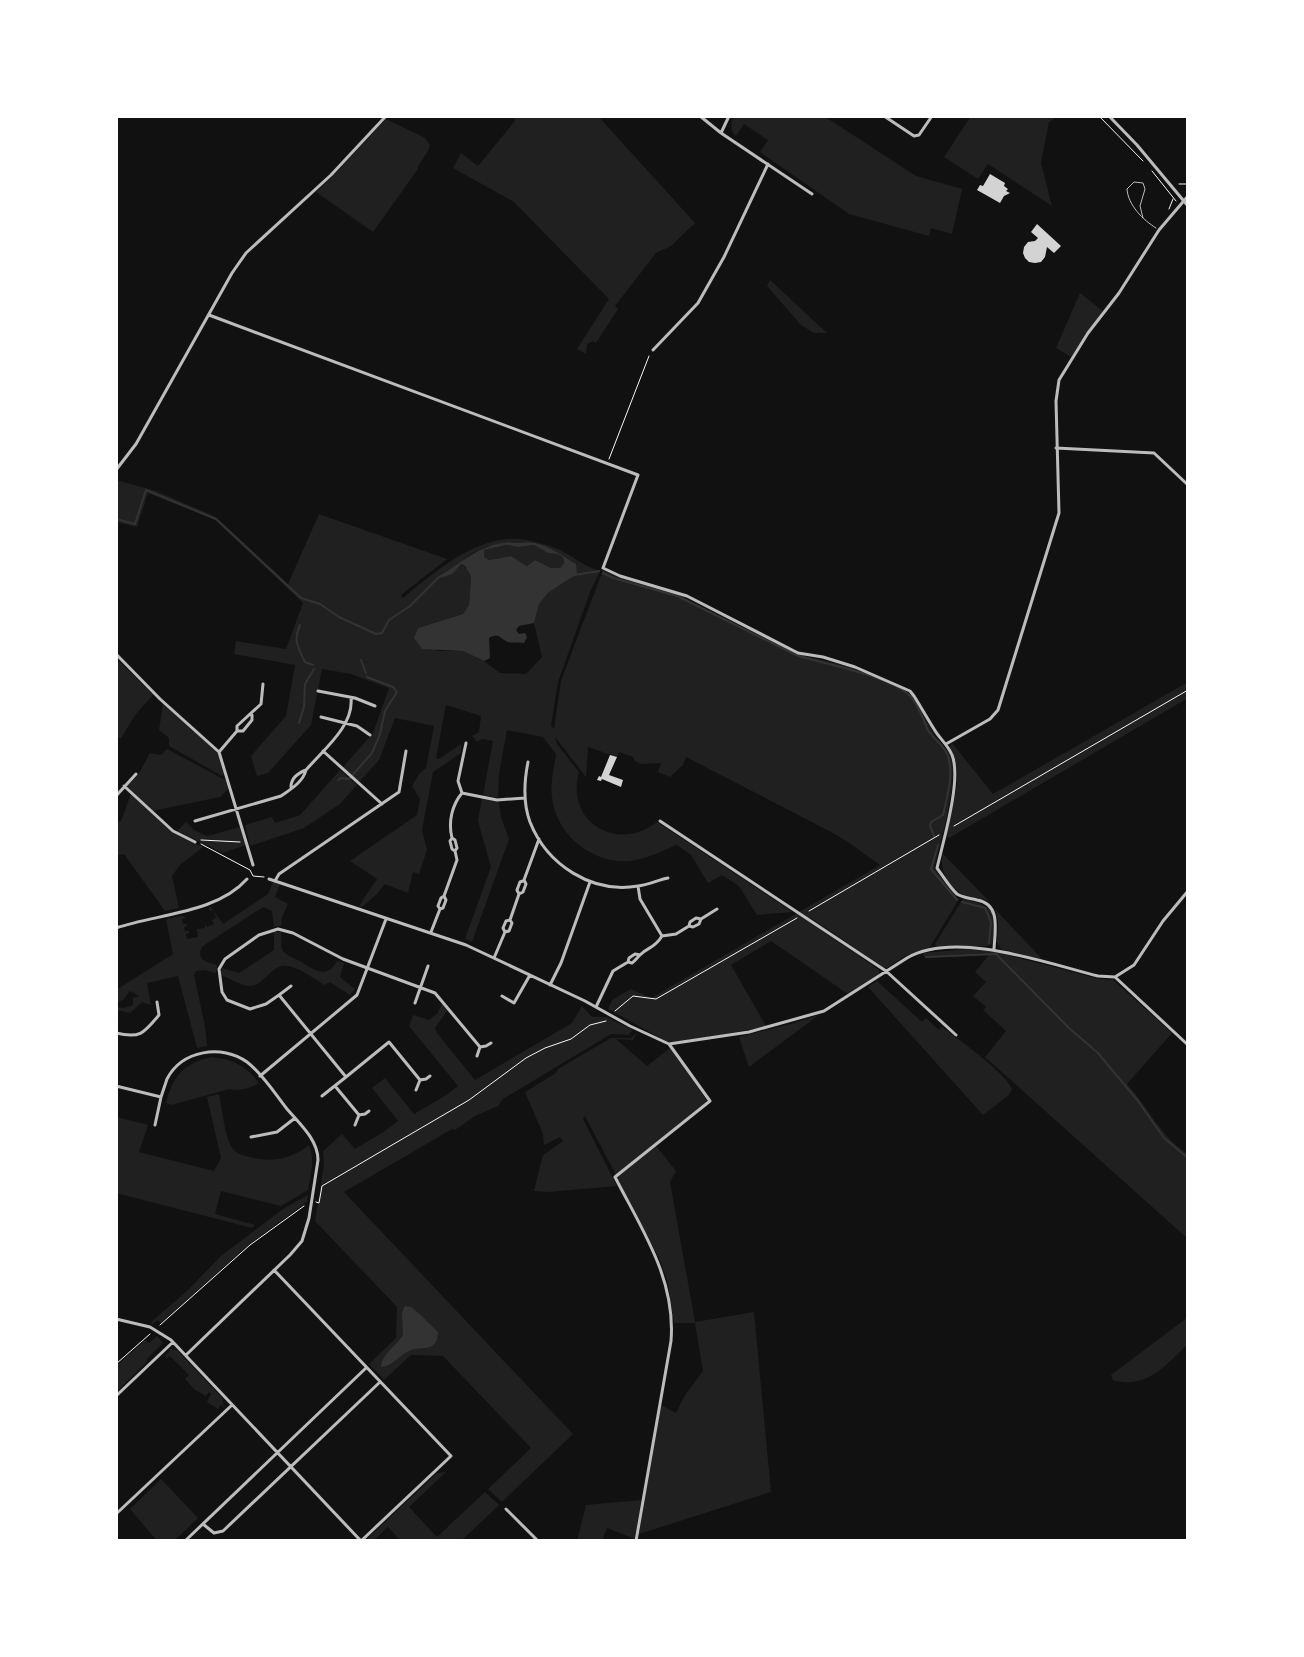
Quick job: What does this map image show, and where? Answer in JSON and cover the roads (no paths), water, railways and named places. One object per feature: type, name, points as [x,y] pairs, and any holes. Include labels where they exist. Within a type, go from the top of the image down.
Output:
[{"type":"street","points":[[116,470],[136,444],[246,253],[331,175],[386,116]]},
{"type":"street","points":[[700,116],[812,194]]},
{"type":"street","points":[[721,133],[729,116]]},
{"type":"street","points":[[884,116],[914,136],[919,135],[932,116]]},
{"type":"street","points":[[1109,116],[1188,206]]},
{"type":"street","points":[[653,350],[698,303],[724,257],[768,164]]},
{"type":"street","points":[[946,744],[990,719],[998,710],[1059,513],[1056,396],[1060,378],[1159,230],[1188,196]]},
{"type":"street","points":[[209,315],[638,475],[603,568],[687,596],[798,653],[855,667],[902,687],[914,696],[946,744],[955,764],[937,868],[957,894],[983,901],[991,907],[996,919],[994,949]]},
{"type":"street","points":[[1056,448],[1154,453],[1188,485]]},
{"type":"street","points":[[116,654],[219,752],[253,865]]},
{"type":"street","points":[[219,752],[237,731],[237,726],[261,704],[263,684]]},
{"type":"street","points":[[318,691],[375,706]]},
{"type":"street","points":[[195,821],[283,795],[299,772],[306,770],[341,730],[352,705],[351,698]]},
{"type":"street","points":[[321,717],[360,727],[370,735]]},
{"type":"street","points":[[462,793],[458,780],[466,743]]},
{"type":"street","points":[[323,751],[382,804]]},
{"type":"street","points":[[275,881],[279,874],[399,792],[406,751]]},
{"type":"street","points":[[528,762],[525,798],[529,820],[551,856],[590,882],[616,887],[638,886],[668,878]]},
{"type":"street","points":[[116,796],[136,774]]},
{"type":"street","points":[[124,786],[173,831],[195,842]]},
{"type":"street","points":[[462,793],[497,800],[525,798]]},
{"type":"street","points":[[431,933],[446,900],[444,896],[457,860],[457,848],[449,827],[454,805],[462,793]]},
{"type":"street","points":[[660,821],[886,971],[956,1035]]},
{"type":"street","points":[[494,958],[505,932],[509,931],[510,920],[526,884],[524,880],[539,839]]},
{"type":"street","points":[[116,927],[211,903],[247,879]]},
{"type":"street","points":[[269,879],[466,945],[596,1007],[669,1044],[710,1101],[615,1177],[661,1267],[672,1322],[636,1541]]},
{"type":"street","points":[[550,985],[563,959],[590,882]]},
{"type":"street","points":[[638,886],[640,899],[662,936]]},
{"type":"street","points":[[669,1044],[749,1032],[815,1014],[926,950],[994,949],[1098,976],[1115,977],[1134,965],[1163,921],[1188,891]]},
{"type":"street","points":[[596,1007],[613,971],[638,959],[662,936],[693,927],[717,909]]},
{"type":"street","points":[[260,1076],[357,995],[386,919]]},
{"type":"street","points":[[291,986],[266,1004],[250,1009],[227,1000],[222,992],[219,969],[225,959],[259,935],[278,929],[293,933],[343,959],[435,993],[480,1047]]},
{"type":"street","points":[[415,1003],[428,966]]},
{"type":"street","points":[[502,996],[514,1003],[530,975]]},
{"type":"street","points":[[1115,977],[1188,1045]]},
{"type":"street","points":[[279,995],[346,1077]]},
{"type":"street","points":[[116,1033],[129,1036],[145,1031],[159,1015],[157,1002]]},
{"type":"street","points":[[322,1096],[389,1042],[420,1080]]},
{"type":"street","points":[[480,1047],[491,1043]]},
{"type":"street","points":[[477,1056],[480,1047]]},
{"type":"street","points":[[155,1125],[161,1097],[175,1068],[190,1057],[221,1051],[249,1064],[295,1118],[318,1151],[312,1202],[302,1241],[186,1355]]},
{"type":"street","points":[[420,1080],[430,1076]]},
{"type":"street","points":[[416,1090],[420,1080]]},
{"type":"street","points":[[116,1086],[161,1097]]},
{"type":"street","points":[[335,1086],[359,1115]]},
{"type":"street","points":[[359,1115],[369,1111]]},
{"type":"street","points":[[355,1125],[359,1115]]},
{"type":"street","points":[[251,1137],[277,1132],[295,1118]]},
{"type":"street","points":[[116,1319],[155,1329],[173,1342],[361,1541],[451,1456],[274,1270]]},
{"type":"street","points":[[116,1396],[173,1342]]},
{"type":"street","points":[[185,1541],[366,1368]]},
{"type":"street","points":[[203,1524],[214,1533],[223,1531],[380,1382]]},
{"type":"street","points":[[116,1514],[232,1405]]},
{"type":"street","points":[[506,1509],[538,1541]]},
{"type":"lane","points":[[1143,218],[1140,206],[1145,189],[1143,183],[1134,182],[1129,186],[1128,196],[1143,218],[1159,230]]},
{"type":"waterway","points":[[116,519],[135,524],[146,490],[216,519],[301,598],[320,604],[339,617],[376,634],[382,633],[389,620],[410,606],[439,577]]},
{"type":"waterway","points":[[574,575],[599,571]]},
{"type":"waterway","points":[[603,573],[677,596],[796,655],[873,677],[902,690],[914,700],[928,730],[945,750],[949,761],[950,784],[943,815],[931,822],[930,826],[934,836]]},
{"type":"waterway","points":[[300,625],[298,648],[305,662],[313,665]]},
{"type":"waterway","points":[[361,660],[366,673]]},
{"type":"waterway","points":[[299,723],[304,707],[305,684],[314,669]]},
{"type":"waterway","points":[[338,780],[349,779],[372,753],[385,711],[397,692],[393,687],[367,677]]},
{"type":"waterway","points":[[938,845],[931,869],[957,900]]},
{"type":"waterway","points":[[962,902],[985,908],[991,922],[989,943]]},
{"type":"waterway","points":[[926,957],[996,954],[1098,1053],[1164,1138],[1188,1158]]}]
